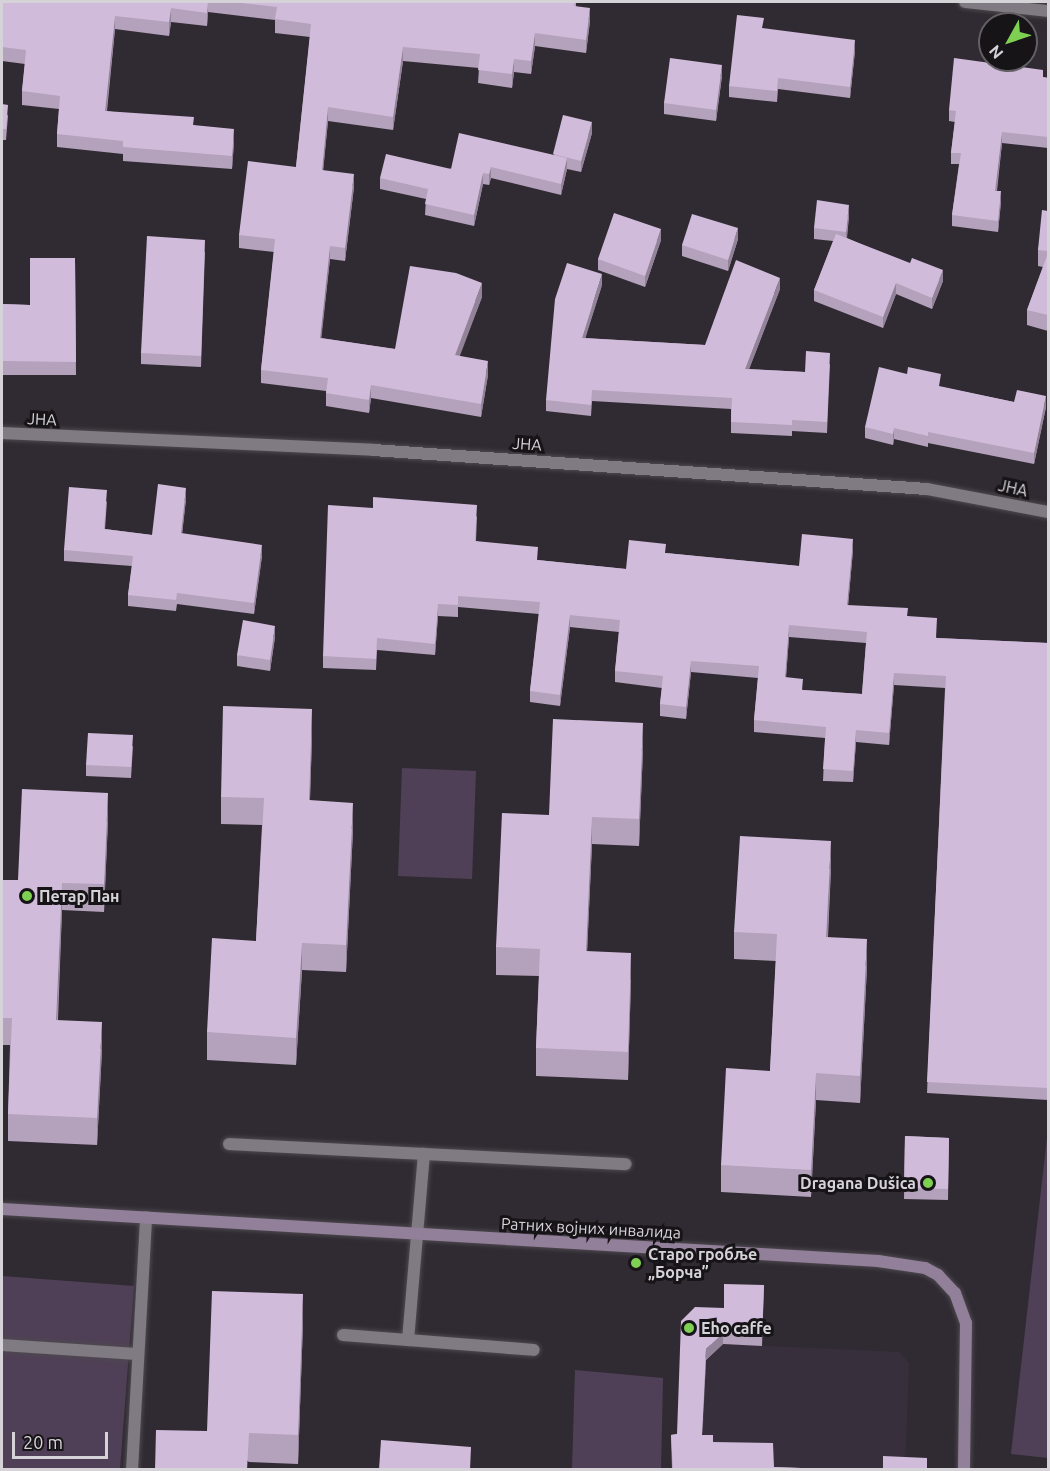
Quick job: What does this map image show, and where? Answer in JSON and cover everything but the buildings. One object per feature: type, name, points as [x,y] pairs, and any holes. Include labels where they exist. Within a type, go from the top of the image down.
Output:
[{"type":"street","points":[[965,2],[1048,11]]},
{"type":"street","name":"ЈНА","points":[[2,433],[373,450],[927,489],[1048,512]]},
{"type":"street","points":[[230,1144],[625,1164]]},
{"type":"street","points":[[408,1340],[424,1154]]},
{"type":"street","name":"Ратних војних инвалида","points":[[2,1209],[878,1261],[925,1269],[938,1275],[955,1293],[966,1323],[964,1470]]},
{"type":"street","points":[[132,1470],[146,1217]]},
{"type":"street","points":[[344,1335],[534,1350]]},
{"type":"street","points":[[2,1345],[137,1354]]},
{"type":"shaded area","points":[[402,768],[476,771],[472,879],[398,876]]},
{"type":"shaded area","points":[[1048,1129],[1048,1458],[1011,1454]]},
{"type":"shaded area","points":[[2,1276],[134,1286],[120,1469],[2,1469]]},
{"type":"shaded area","points":[[723,1344],[899,1352],[909,1363],[905,1468],[773,1469],[702,1446],[706,1360]]},
{"type":"shaded area","points":[[575,1370],[663,1378],[661,1469],[572,1469]]},
{"type":"place","name":"Петар Пан","points":[[27,896]]},
{"type":"place","name":"Dragana Dušica","points":[[928,1183]]},
{"type":"place","name":"Старо гробље „Борча”","points":[[636,1263]]},
{"type":"place","name":"Eho caffe","points":[[689,1328]]}]
